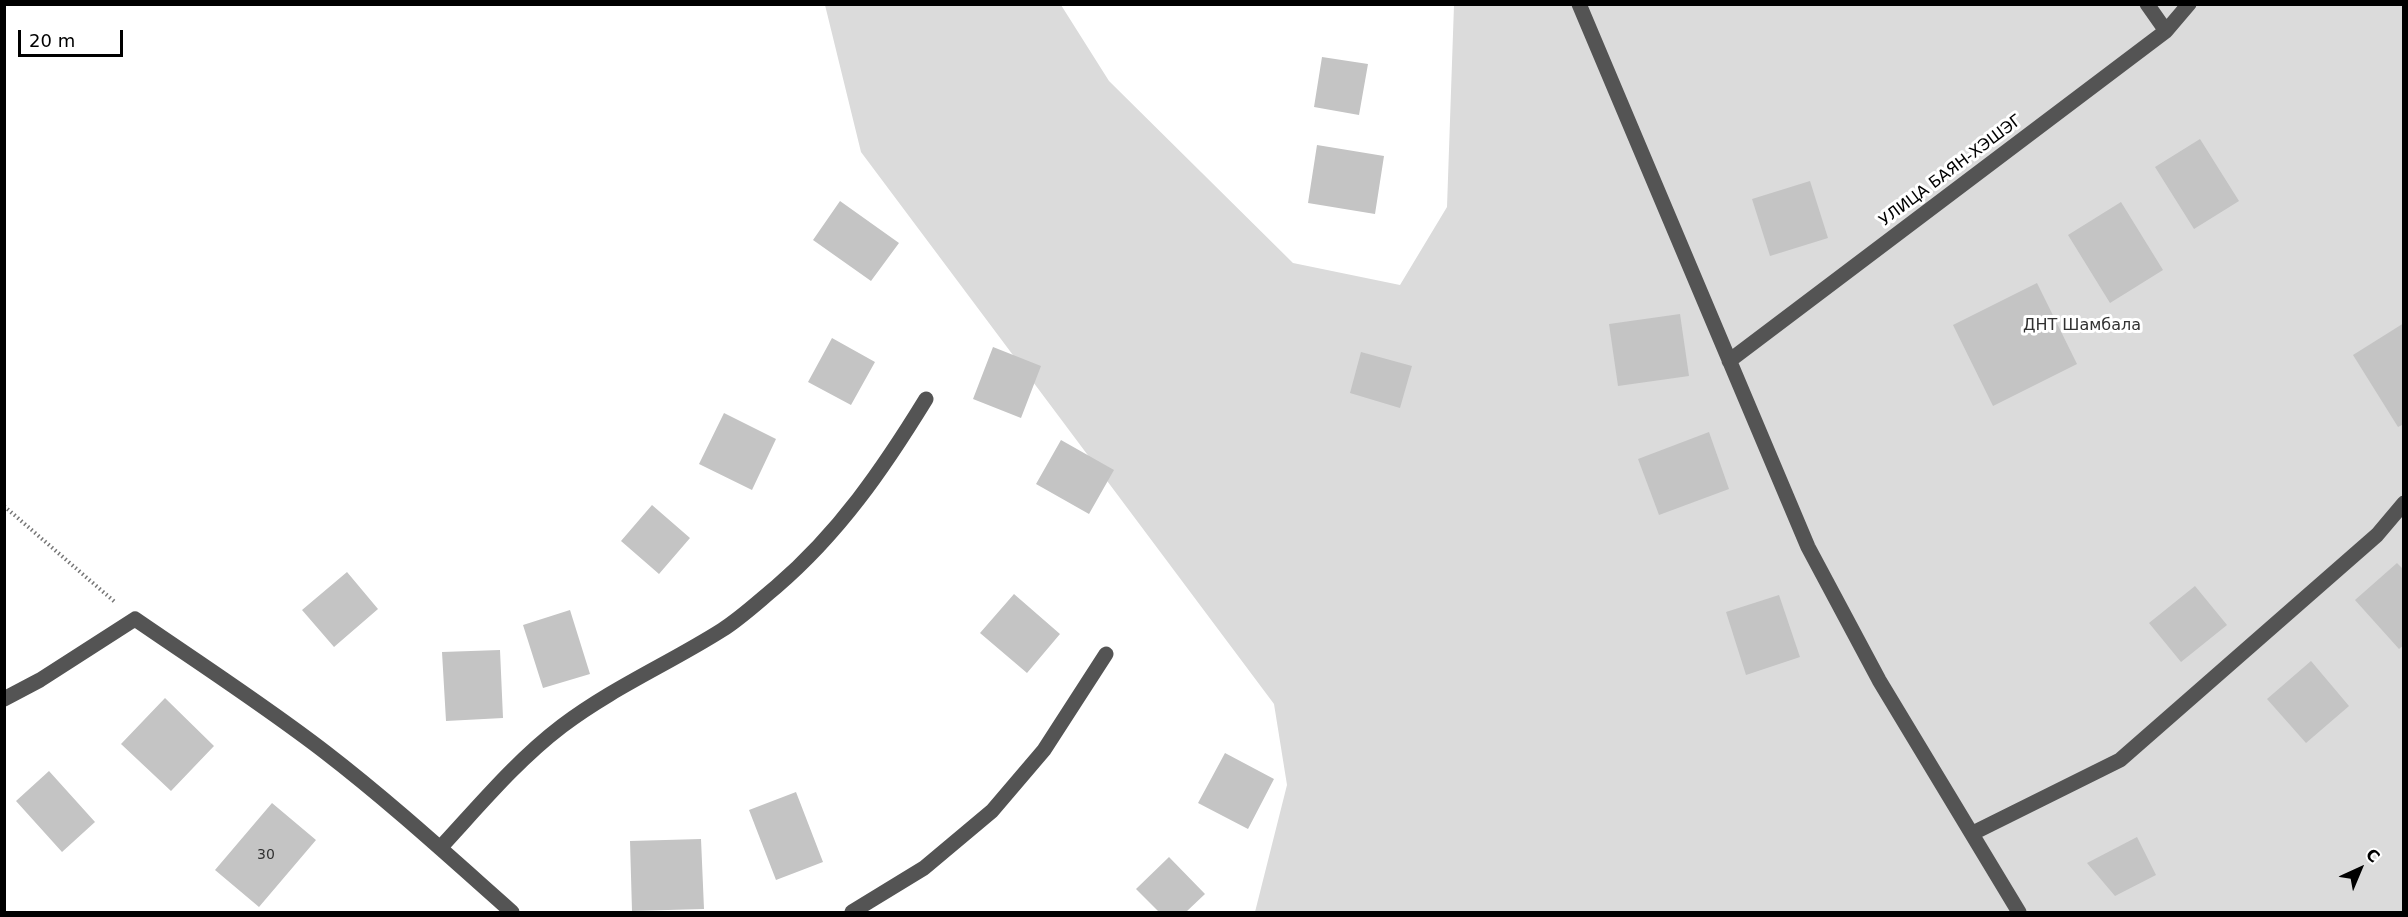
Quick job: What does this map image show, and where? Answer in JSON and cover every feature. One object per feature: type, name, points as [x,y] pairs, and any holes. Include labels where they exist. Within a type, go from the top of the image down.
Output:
[{"type":"street","points":[[1579,4],[1808,547],[1879,680],[2019,912]]},
{"type":"street","points":[[2146,4],[2166,32]]},
{"type":"street","name":"УЛИЦА БАЯН-ХЭШЭГ","points":[[1729,361],[2166,32],[2189,4]]},
{"type":"street","points":[[440,848],[528,753],[563,725],[608,695],[724,629],[777,585],[842,522],[883,468],[926,399]]},
{"type":"street","points":[[1973,833],[2120,760],[2377,535],[2403,502]]},
{"type":"street","points":[[4,699],[40,680],[135,619],[256,701],[326,753],[440,848],[512,912]]},
{"type":"street","points":[[852,912],[924,868],[992,811],[1044,750],[1106,654]]},
{"type":"path","points":[[4,506],[135,619]]},
{"type":"green space","name":"ДНТ Шамбала","points":[[825,5],[1061,5],[1109,81],[1293,263],[1400,285],[1447,207],[1454,5],[2403,5],[2403,912],[1255,912],[1287,785],[1274,704],[861,152]]},
{"type":"building","points":[[1322,57],[1368,64],[1359,115],[1314,107]]},
{"type":"building","points":[[2200,139],[2239,201],[2194,229],[2155,167]]},
{"type":"building","points":[[1317,145],[1384,156],[1375,214],[1308,203]]},
{"type":"building","points":[[1810,181],[1828,238],[1770,256],[1752,199]]},
{"type":"building","points":[[840,201],[899,243],[871,281],[813,240]]},
{"type":"building","points":[[2121,202],[2163,270],[2110,303],[2068,235]]},
{"type":"building","points":[[2037,283],[2077,364],[1993,406],[1953,325]]},
{"type":"building","points":[[1680,314],[1689,376],[1618,386],[1609,324]]},
{"type":"building","points":[[2404,323],[2404,424],[2398,427],[2353,355]]},
{"type":"building","points":[[832,338],[875,362],[851,405],[808,382]]},
{"type":"building","points":[[993,347],[1041,366],[1021,418],[973,399]]},
{"type":"building","points":[[1361,352],[1412,366],[1400,408],[1350,393]]},
{"type":"building","points":[[724,413],[776,439],[752,490],[699,464]]},
{"type":"building","points":[[1709,432],[1729,489],[1659,515],[1638,459]]},
{"type":"building","points":[[1061,440],[1114,470],[1089,514],[1036,484]]},
{"type":"building","points":[[652,505],[690,538],[659,574],[621,541]]},
{"type":"building","points":[[2397,563],[2404,570],[2404,645],[2399,649],[2355,600]]},
{"type":"building","points":[[347,572],[378,609],[334,647],[302,610]]},
{"type":"building","points":[[2195,586],[2227,625],[2181,662],[2149,623]]},
{"type":"building","points":[[1014,594],[1060,634],[1027,673],[980,633]]},
{"type":"building","points":[[1779,595],[1800,657],[1746,675],[1726,612]]},
{"type":"building","points":[[570,610],[590,674],[543,688],[523,625]]},
{"type":"building","points":[[500,650],[503,718],[446,721],[442,652]]},
{"type":"building","points":[[2311,661],[2349,706],[2306,743],[2267,699]]},
{"type":"building","points":[[165,698],[214,746],[171,791],[121,744]]},
{"type":"building","points":[[1225,753],[1274,779],[1248,829],[1198,803]]},
{"type":"building","points":[[49,771],[95,822],[62,852],[16,801]]},
{"type":"building","points":[[796,792],[823,862],[776,880],[749,810]]},
{"type":"building","points":[[272,803],[316,840],[259,907],[215,870]]},
{"type":"building","points":[[2137,837],[2156,875],[2115,896],[2087,863]]},
{"type":"building","points":[[701,839],[704,909],[632,911],[630,841]]},
{"type":"building","points":[[1169,857],[1205,894],[1186,912],[1159,912],[1136,889]]}]
